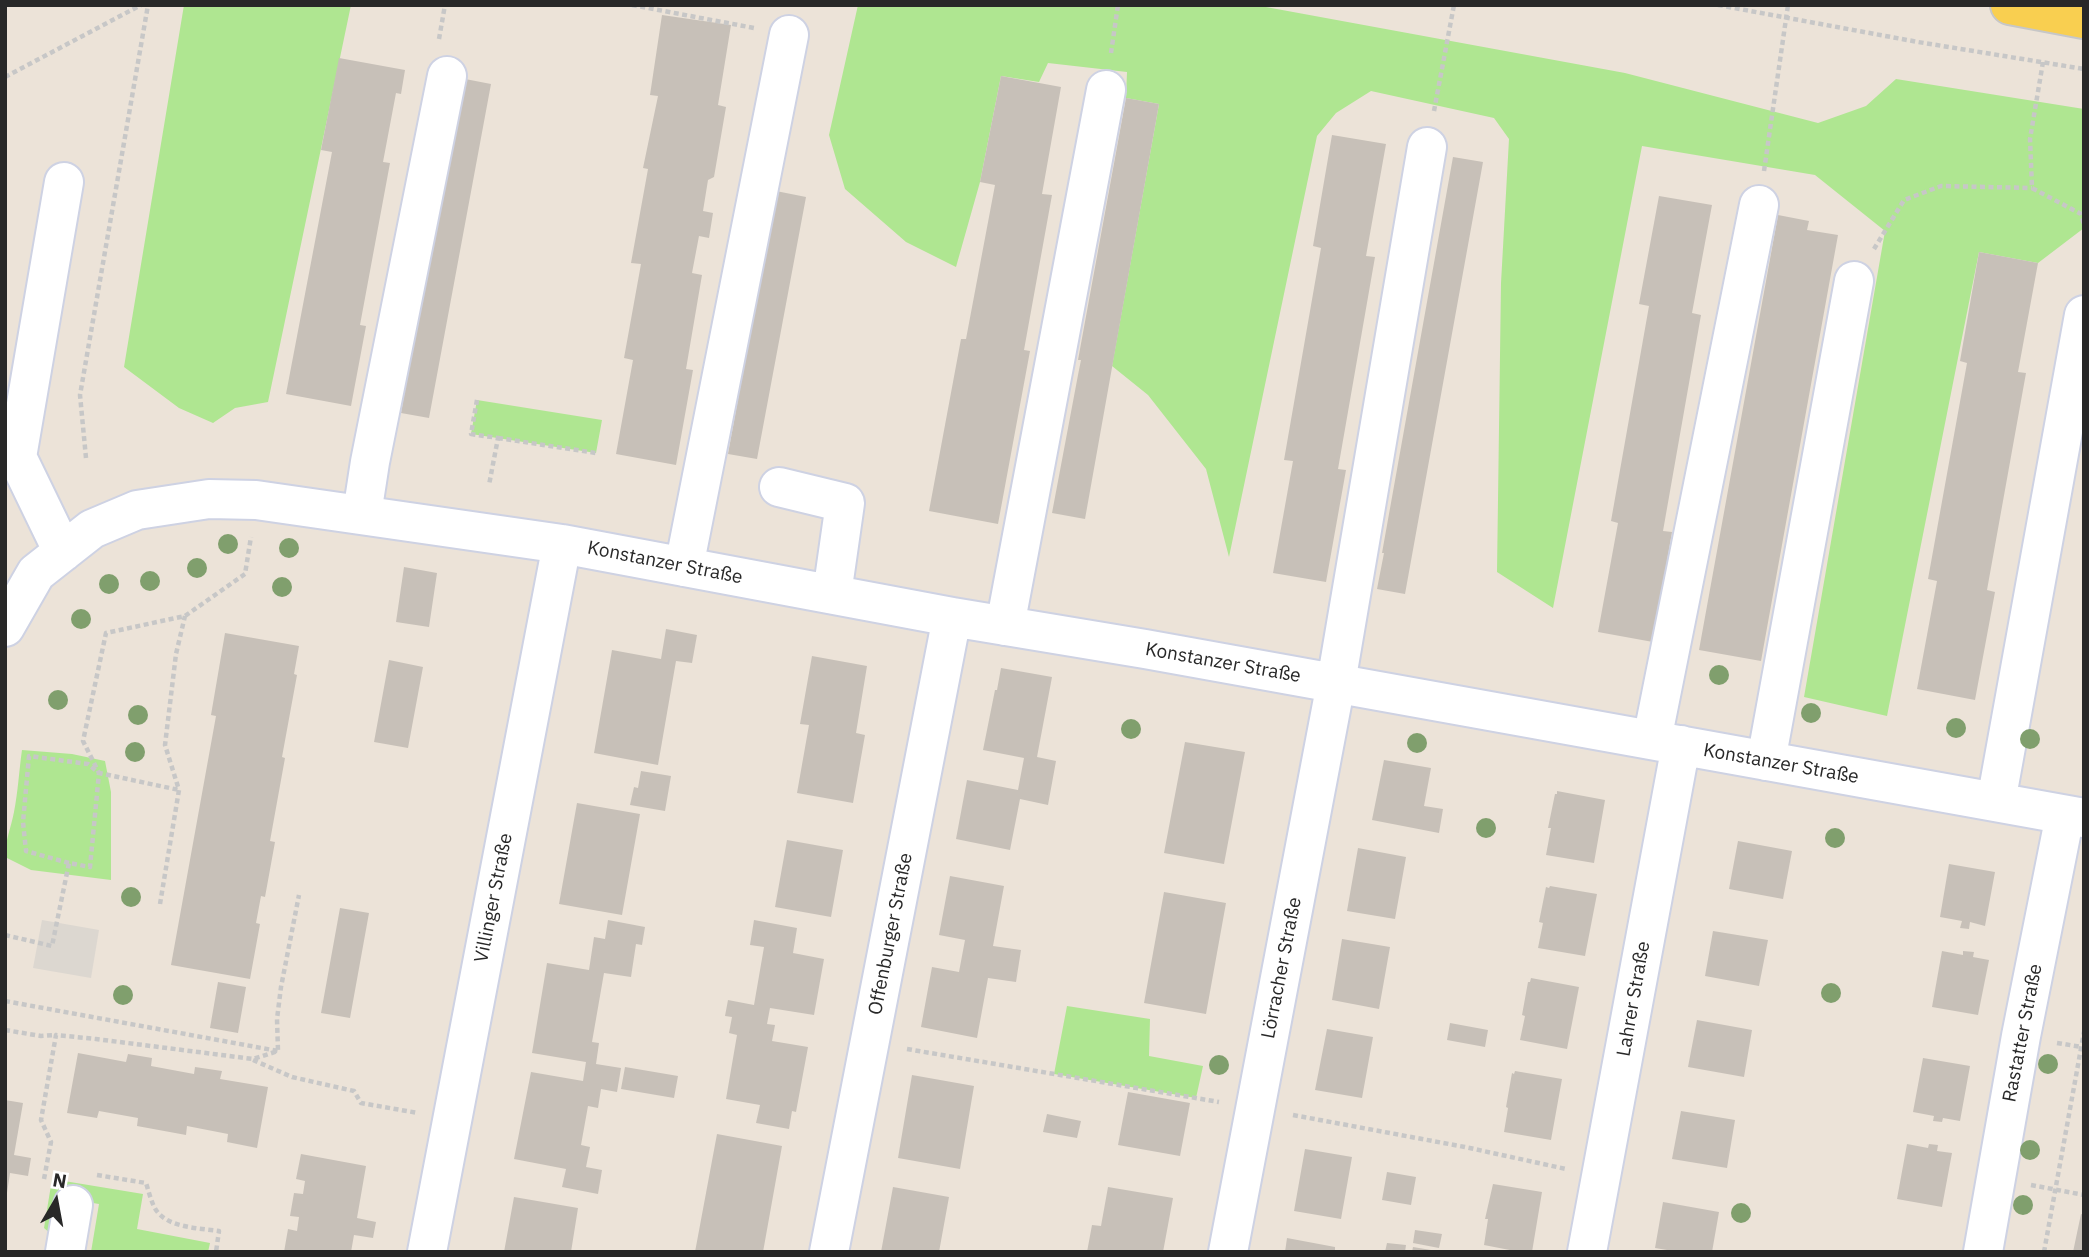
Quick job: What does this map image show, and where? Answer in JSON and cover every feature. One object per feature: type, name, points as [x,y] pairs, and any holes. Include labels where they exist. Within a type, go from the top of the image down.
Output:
[{"type":"main road","points":[[2010,5],[2084,19]]},
{"type":"street","points":[[684,567],[789,35]]},
{"type":"street","points":[[362,514],[447,76]]},
{"type":"street","points":[[1005,625],[1106,90]]},
{"type":"street","name":"Lörracher Straße","points":[[1228,1252],[1336,683],[1427,147]]},
{"type":"street","points":[[63,552],[17,457],[64,182]]},
{"type":"street","name":"Lahrer Straße","points":[[1587,1252],[1601,1177],[1666,743],[1759,205]]},
{"type":"street","points":[[1766,761],[1854,281]]},
{"type":"street","points":[[1996,802],[2084,315]]},
{"type":"street","points":[[779,487],[845,503],[832,594]]},
{"type":"street","name":"Konstanzer Straße","points":[[5,627],[36,573],[92,529],[137,510],[209,499],[256,500],[562,544],[953,617],[2074,816]]},
{"type":"street","name":"Villinger Straße","points":[[427,1252],[562,544]]},
{"type":"street","name":"Offenburger Straße","points":[[829,1252],[953,617]]},
{"type":"street","name":"Rastatter Straße","points":[[1983,1252],[1996,1178],[2074,816]]},
{"type":"street","points":[[65,1252],[66,1190]]},
{"type":"path","points":[[5,78],[141,5]]},
{"type":"path","points":[[86,458],[80,395],[148,5]]},
{"type":"path","points":[[632,5],[789,35]]},
{"type":"path","points":[[1106,90],[1118,5]]},
{"type":"path","points":[[1427,147],[1454,5]]},
{"type":"path","points":[[1718,5],[2084,69]]},
{"type":"path","points":[[1759,205],[1788,5]]},
{"type":"path","points":[[2032,188],[2030,139],[2043,62]]},
{"type":"path","points":[[1854,281],[1904,200],[1941,186],[2032,188],[2081,214],[2084,225]]},
{"type":"path","points":[[477,400],[471,434],[596,453]]},
{"type":"path","points":[[489,485],[498,438]]},
{"type":"path","points":[[179,790],[99,773],[88,764],[29,756],[23,822],[26,851],[90,867],[99,773],[83,741],[106,633],[185,616],[245,574],[256,500]]},
{"type":"path","points":[[160,904],[179,790],[165,746],[176,654],[185,616]]},
{"type":"path","points":[[5,935],[52,946],[69,863]]},
{"type":"path","points":[[278,1051],[277,1019],[281,987],[299,895]]},
{"type":"path","points":[[5,1001],[278,1051]]},
{"type":"path","points":[[5,1030],[253,1059],[292,1077],[354,1091],[362,1103],[452,1119]]},
{"type":"path","points":[[2044,1252],[2084,1032]]},
{"type":"path","points":[[56,1035],[41,1120],[51,1142],[47,1167],[66,1190],[146,1183],[158,1213],[170,1222],[219,1231],[216,1252]]},
{"type":"path","points":[[869,1042],[1256,1108],[1465,1147],[1601,1177]]},
{"type":"path","points":[[253,1059],[278,1051]]},
{"type":"path","points":[[1996,1178],[2084,1195]]},
{"type":"green space","points":[[184,5],[351,5],[268,402],[235,408],[213,423],[179,408],[124,367]]},
{"type":"green space","points":[[858,5],[1255,5],[1625,73],[1818,123],[1866,106],[1896,79],[2084,109],[2084,228],[2038,263],[1979,252],[1887,716],[1804,697],[1885,231],[1815,175],[1642,146],[1553,608],[1497,572],[1501,283],[1509,139],[1494,118],[1371,91],[1336,113],[1317,136],[1229,557],[1206,469],[1148,395],[1112,366],[1159,104],[1126,98],[1127,72],[1048,63],[1039,82],[1001,76],[980,182],[956,267],[906,242],[845,189],[829,135]]},
{"type":"green space","points":[[477,400],[602,420],[596,453],[471,434]]},
{"type":"green space","points":[[22,750],[72,754],[105,761],[111,792],[111,880],[31,870],[5,857]]},
{"type":"green space","points":[[1067,1006],[1150,1019],[1149,1056],[1203,1066],[1196,1098],[1054,1074]]},
{"type":"green space","points":[[52,1179],[143,1194],[137,1229],[210,1243],[208,1252],[91,1252],[99,1204],[57,1197],[51,1234],[44,1228]]},
{"type":"shaded area","points":[[42,920],[99,930],[91,978],[33,968]]},
{"type":"building","points":[[662,15],[731,25],[718,105],[726,107],[714,177],[708,180],[703,211],[713,213],[709,238],[699,236],[692,273],[702,275],[686,369],[693,370],[676,465],[616,454],[633,360],[624,358],[641,264],[631,263],[648,169],[643,168],[658,96],[650,95]]},
{"type":"building","points":[[339,58],[405,70],[401,94],[396,93],[383,162],[390,163],[360,325],[366,326],[351,406],[286,394],[332,152],[321,150]]},
{"type":"building","points":[[1001,76],[1061,87],[1042,194],[1052,195],[1024,350],[1030,351],[998,524],[929,511],[961,339],[966,339],[995,185],[980,182]]},
{"type":"building","points":[[460,78],[491,84],[429,418],[401,413]]},
{"type":"building","points":[[1126,98],[1159,104],[1085,519],[1052,513]]},
{"type":"building","points":[[1332,135],[1386,144],[1366,256],[1375,257],[1338,469],[1346,470],[1326,582],[1273,573],[1293,461],[1284,460],[1321,248],[1313,246]]},
{"type":"building","points":[[1453,157],[1483,162],[1405,594],[1377,589]]},
{"type":"building","points":[[776,191],[806,197],[757,459],[728,454]]},
{"type":"building","points":[[1659,196],[1712,205],[1692,313],[1701,315],[1663,531],[1672,532],[1653,642],[1598,632],[1618,523],[1611,521],[1649,306],[1639,304]]},
{"type":"building","points":[[1778,215],[1809,221],[1807,230],[1838,235],[1761,661],[1699,650]]},
{"type":"building","points":[[1979,252],[2038,263],[2018,372],[2026,373],[1987,590],[1995,592],[1975,700],[1917,689],[1937,581],[1928,579],[1967,363],[1960,361]]},
{"type":"building","points":[[404,567],[437,573],[429,627],[396,622]]},
{"type":"building","points":[[666,629],[697,635],[692,663],[676,661],[658,765],[594,753],[612,650],[661,659]]},
{"type":"building","points":[[225,633],[299,646],[294,674],[297,675],[282,757],[285,758],[270,841],[275,842],[265,897],[261,896],[256,923],[260,924],[250,979],[171,965],[216,716],[211,715]]},
{"type":"building","points":[[812,656],[867,666],[856,733],[865,735],[853,803],[797,793],[809,725],[800,724]]},
{"type":"building","points":[[389,660],[423,667],[408,748],[374,742]]},
{"type":"building","points":[[1001,668],[1052,677],[1037,757],[1056,761],[1048,805],[1020,799],[1010,850],[956,839],[967,780],[1018,790],[1024,758],[983,750]]},
{"type":"building","points":[[1185,742],[1245,752],[1224,864],[1164,853]]},
{"type":"building","points":[[1384,760],[1431,768],[1424,806],[1443,809],[1439,833],[1372,820]]},
{"type":"building","points":[[641,771],[671,776],[665,811],[630,805],[634,787],[638,788]]},
{"type":"building","points":[[1557,791],[1605,800],[1594,863],[1546,855],[1551,828],[1548,828]]},
{"type":"building","points":[[577,803],[640,814],[622,915],[559,904]]},
{"type":"building","points":[[787,840],[843,850],[831,917],[775,907]]},
{"type":"building","points":[[1738,841],[1792,851],[1783,899],[1729,889]]},
{"type":"building","points":[[1358,848],[1406,857],[1395,919],[1347,911]]},
{"type":"building","points":[[1949,864],[1995,872],[1985,926],[1970,922],[1969,929],[1960,928],[1962,921],[1940,917]]},
{"type":"building","points":[[950,876],[1004,886],[993,946],[1021,950],[1016,982],[988,978],[977,1038],[921,1027],[932,967],[959,972],[965,940],[939,935]]},
{"type":"building","points":[[1546,887],[1597,894],[1585,956],[1538,948],[1543,923],[1539,922]]},
{"type":"building","points":[[1164,892],[1226,903],[1206,1014],[1144,1003]]},
{"type":"building","points":[[340,908],[369,913],[350,1018],[321,1013]]},
{"type":"building","points":[[608,920],[645,927],[642,945],[636,944],[631,977],[604,973],[592,1042],[599,1043],[596,1064],[621,1068],[617,1092],[601,1089],[598,1108],[588,1106],[581,1145],[590,1147],[586,1167],[602,1170],[598,1194],[562,1187],[566,1169],[514,1159],[531,1072],[583,1081],[586,1062],[532,1053],[547,963],[589,970],[594,937],[605,939]]},
{"type":"building","points":[[754,920],[797,928],[793,953],[824,959],[814,1015],[770,1008],[767,1024],[775,1025],[772,1041],[808,1047],[796,1112],[792,1111],[789,1129],[756,1123],[760,1105],[726,1099],[737,1035],[729,1033],[732,1017],[725,1016],[728,1000],[754,1005],[764,947],[750,945]]},
{"type":"building","points":[[1713,931],[1768,940],[1759,986],[1705,976]]},
{"type":"building","points":[[1342,939],[1390,947],[1379,1009],[1332,1000]]},
{"type":"building","points":[[1942,951],[1963,955],[1963,951],[1974,952],[1973,957],[1989,960],[1978,1015],[1932,1007]]},
{"type":"building","points":[[1531,978],[1579,987],[1567,1049],[1520,1040],[1525,1016],[1522,1015]]},
{"type":"building","points":[[218,982],[246,987],[238,1033],[210,1028]]},
{"type":"building","points":[[1697,1020],[1752,1030],[1744,1077],[1688,1067]]},
{"type":"building","points":[[1450,1023],[1488,1030],[1485,1047],[1447,1040]]},
{"type":"building","points":[[1327,1029],[1373,1037],[1362,1098],[1315,1090]]},
{"type":"building","points":[[78,1053],[126,1062],[128,1054],[152,1058],[151,1066],[194,1074],[195,1067],[222,1071],[220,1079],[268,1087],[257,1148],[227,1142],[228,1134],[187,1126],[186,1135],[137,1126],[138,1118],[99,1111],[97,1118],[67,1113]]},
{"type":"building","points":[[1923,1058],[1970,1066],[1960,1121],[1943,1118],[1942,1122],[1933,1121],[1934,1116],[1913,1112]]},
{"type":"building","points":[[625,1067],[678,1076],[674,1098],[621,1089]]},
{"type":"building","points":[[1515,1071],[1562,1079],[1551,1140],[1504,1132],[1512,1073]]},
{"type":"building","points":[[912,1075],[974,1086],[960,1169],[898,1158]]},
{"type":"building","points":[[1128,1092],[1190,1103],[1180,1156],[1118,1145]]},
{"type":"building","points":[[5,1100],[23,1103],[14,1155],[31,1158],[28,1176],[10,1173],[7,1193]]},
{"type":"building","points":[[1681,1111],[1735,1120],[1727,1168],[1672,1159]]},
{"type":"building","points":[[1047,1114],[1081,1121],[1077,1138],[1043,1132]]},
{"type":"building","points":[[717,1134],[782,1146],[763,1252],[695,1252]]},
{"type":"building","points":[[1907,1144],[1928,1148],[1929,1144],[1938,1145],[1937,1151],[1952,1153],[1942,1207],[1897,1199]]},
{"type":"building","points":[[1305,1149],[1352,1157],[1341,1219],[1294,1211]]},
{"type":"building","points":[[301,1154],[366,1166],[357,1218],[376,1222],[373,1238],[354,1235],[351,1252],[284,1252],[288,1229],[297,1231],[299,1217],[290,1216],[294,1193],[303,1194],[305,1181],[296,1179]]},
{"type":"building","points":[[1387,1172],[1416,1177],[1411,1205],[1382,1200]]},
{"type":"building","points":[[1493,1184],[1542,1192],[1532,1252],[1484,1245],[1488,1219],[1485,1219]]},
{"type":"building","points":[[893,1187],[949,1197],[939,1252],[881,1252]]},
{"type":"building","points":[[1108,1187],[1173,1198],[1163,1252],[1087,1252],[1092,1225],[1101,1226]]},
{"type":"building","points":[[514,1197],[578,1208],[571,1252],[504,1252]]},
{"type":"building","points":[[1663,1202],[1719,1212],[1712,1252],[1679,1252],[1655,1248]]},
{"type":"building","points":[[2081,1214],[2084,1215],[2084,1252],[2073,1252]]},
{"type":"building","points":[[1415,1230],[1442,1234],[1439,1248],[1413,1243]]},
{"type":"building","points":[[1287,1238],[1335,1247],[1335,1252],[1285,1252]]},
{"type":"building","points":[[1387,1243],[1406,1245],[1405,1252],[1385,1252]]},
{"type":"building","points":[[1413,1247],[1431,1250],[1431,1252],[1412,1252]]}]
